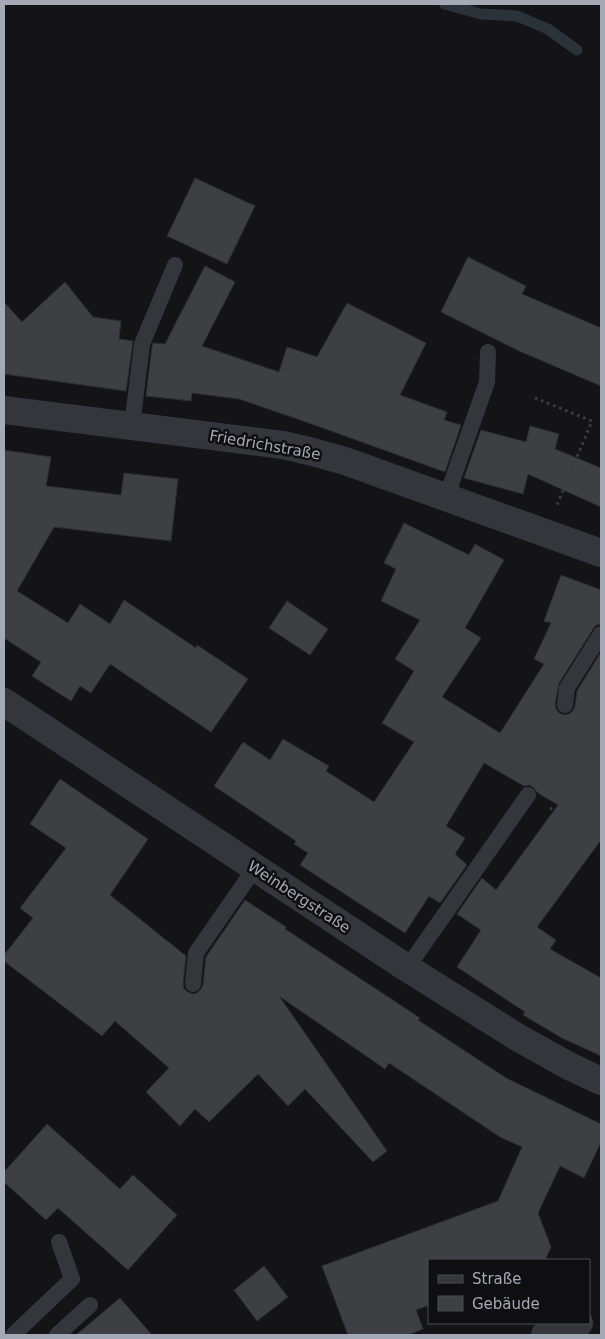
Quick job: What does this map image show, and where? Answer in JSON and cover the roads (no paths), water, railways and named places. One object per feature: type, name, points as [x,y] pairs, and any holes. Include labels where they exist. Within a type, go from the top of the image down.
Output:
[{"type":"street","name":"Friedrichstraße","points":[[4,410],[283,445],[314,452],[345,461],[601,553]]},
{"type":"street","name":"Weinbergstraße","points":[[4,702],[407,968],[517,1037],[569,1066],[601,1081]]},
{"type":"street","points":[[545,1335],[576,1324]]},
{"type":"lane","points":[[132,426],[142,344],[175,265]]},
{"type":"lane","points":[[446,498],[487,382],[488,352]]},
{"type":"lane","points":[[565,705],[567,688],[601,634]]},
{"type":"lane","points":[[407,968],[528,795]]},
{"type":"lane","points":[[193,984],[196,953],[255,868]]},
{"type":"lane","points":[[13,1335],[72,1279],[59,1242]]},
{"type":"lane","points":[[57,1335],[90,1305]]},
{"type":"waterway","points":[[445,4],[481,14],[517,16],[548,29],[577,50]]}]
